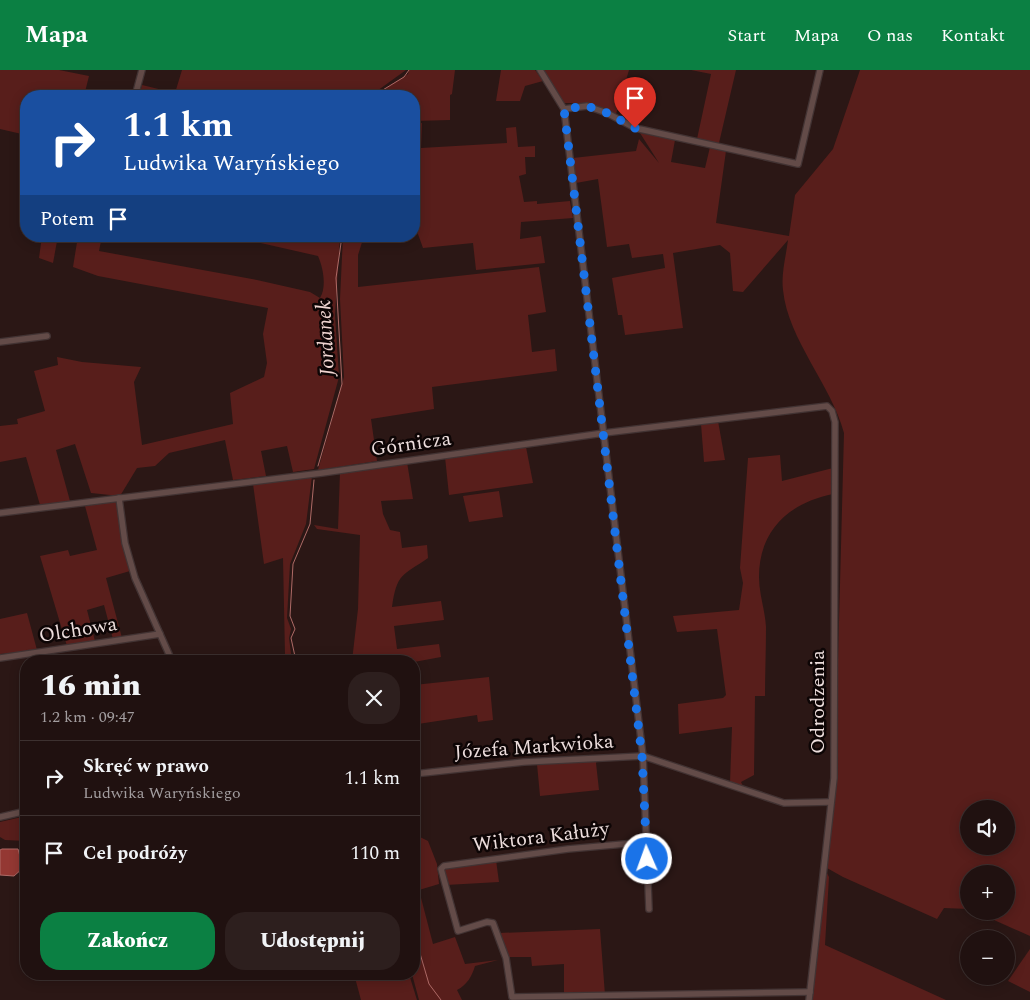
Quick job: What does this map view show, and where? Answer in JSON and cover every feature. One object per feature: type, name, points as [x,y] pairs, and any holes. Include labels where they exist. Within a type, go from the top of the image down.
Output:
[{"type":"street","points":[[137,90],[142,70]]},
{"type":"street","points":[[540,70],[564,109],[642,756],[649,910]]},
{"type":"street","points":[[564,109],[587,106],[607,113],[635,128],[798,164],[820,70]]},
{"type":"street","points":[[0,342],[47,336]]},
{"type":"street","name":"Górnicza","points":[[0,513],[322,473],[604,433],[827,406]]},
{"type":"street","name":"Odrodzenia","points":[[809,1000],[834,778],[836,422],[827,406]]},
{"type":"street","points":[[119,498],[125,543],[134,578],[169,655]]},
{"type":"street","name":"Olchowa","points":[[0,658],[160,634]]},
{"type":"street","name":"Józefa Markwioka","points":[[420,773],[524,762],[642,756],[784,802],[830,802]]},
{"type":"street","points":[[0,817],[20,812]]},
{"type":"street","name":"Wiktora Kałuży","points":[[647,842],[444,866],[441,869],[458,931],[487,922],[493,923],[506,958],[512,997],[810,992]]},
{"type":"shaded area","points":[[0,70],[59,70],[89,76],[86,90],[20,90],[20,134],[0,129]]},
{"type":"shaded area","points":[[182,70],[406,70],[378,90],[176,90]]},
{"type":"shaded area","points":[[409,70],[455,70],[452,94],[450,95],[450,120],[420,121],[420,90],[383,90],[408,74]]},
{"type":"shaded area","points":[[501,70],[535,70],[543,81],[525,86],[520,101],[496,101]]},
{"type":"shaded area","points":[[543,70],[629,70],[616,114],[585,103],[564,103]]},
{"type":"shaded area","points":[[691,70],[736,70],[719,143],[697,139],[711,74]]},
{"type":"shaded area","points":[[860,70],[1030,70],[1030,936],[994,920],[1015,920],[1015,865],[960,865],[960,909],[944,908],[937,919],[827,868],[832,806],[834,811],[844,433],[830,397],[793,327],[787,308],[783,290],[783,278],[788,240],[743,292],[733,291],[730,253],[720,245],[673,253],[683,328],[625,335],[622,315],[618,315],[612,278],[665,268],[663,254],[632,258],[629,244],[607,247],[598,179],[576,183],[573,158],[636,151],[639,139],[659,163],[640,133],[675,140],[671,162],[705,168],[710,147],[726,151],[716,223],[789,236],[795,195],[833,149]]},
{"type":"shaded area","points":[[142,85],[163,90],[141,90]]},
{"type":"shaded area","points":[[420,123],[422,123],[421,148],[507,143],[506,128],[516,127],[518,147],[535,146],[535,157],[525,157],[526,174],[519,176],[524,202],[537,201],[537,204],[570,201],[573,218],[521,222],[520,239],[541,236],[545,263],[476,270],[473,243],[423,248],[420,240]]},
{"type":"shaded area","points":[[41,242],[57,242],[53,263],[39,258]]},
{"type":"shaded area","points":[[77,242],[101,242],[99,251],[257,280],[310,292],[320,298],[324,277],[318,256],[256,242],[340,242],[335,315],[339,377],[314,469],[293,472],[287,446],[261,451],[266,476],[233,480],[225,440],[169,453],[155,466],[137,468],[120,496],[91,493],[75,444],[56,450],[70,501],[40,505],[26,457],[0,462],[0,426],[18,424],[17,419],[45,411],[34,371],[58,365],[57,357],[82,362],[141,367],[134,382],[142,445],[233,424],[230,393],[264,377],[267,363],[263,334],[268,308],[98,276],[73,267]]},
{"type":"shaded area","points":[[343,242],[362,242],[358,255],[358,287],[539,267],[546,312],[528,315],[532,352],[555,349],[557,371],[432,387],[434,409],[371,419],[377,461],[318,470],[344,377],[340,299]]},
{"type":"shaded area","points":[[718,421],[725,460],[704,462],[701,424]]},
{"type":"shaded area","points":[[526,447],[533,483],[449,495],[445,457]]},
{"type":"shaded area","points":[[780,455],[782,481],[833,468],[833,494],[817,498],[790,512],[771,532],[764,545],[760,560],[759,577],[766,627],[765,696],[755,696],[754,775],[741,782],[744,788],[730,783],[732,727],[679,734],[678,704],[723,698],[726,695],[717,629],[677,632],[673,616],[739,610],[743,583],[740,568],[748,458]]},
{"type":"shaded area","points":[[407,462],[413,499],[381,501],[383,514],[390,530],[400,532],[402,548],[427,545],[428,558],[402,576],[396,588],[392,607],[441,601],[444,620],[394,626],[397,649],[439,644],[441,657],[420,661],[420,655],[353,655],[358,609],[360,535],[317,529],[314,525],[338,529],[340,472]]},
{"type":"shaded area","points":[[312,476],[306,524],[290,564],[287,618],[291,629],[289,638],[291,655],[285,655],[283,558],[264,564],[253,484]]},
{"type":"shaded area","points":[[499,491],[503,517],[469,522],[463,496]]},
{"type":"shaded area","points":[[115,501],[118,508],[121,538],[130,571],[106,578],[122,638],[113,639],[104,605],[87,610],[95,641],[67,646],[40,556],[68,550],[70,556],[97,550],[85,506]]},
{"type":"shaded area","points":[[27,613],[37,650],[0,654],[0,619]]},
{"type":"shaded area","points":[[489,677],[493,720],[478,722],[477,715],[420,724],[420,684]]},
{"type":"shaded area","points":[[597,761],[599,790],[540,796],[537,764]]},
{"type":"shaded area","points":[[20,817],[20,841],[5,840],[0,837],[0,822]]},
{"type":"shaded area","points":[[420,837],[428,841],[437,864],[439,884],[420,890]]},
{"type":"shaded area","points":[[18,849],[20,871],[14,876],[0,875],[0,850]]},
{"type":"shaded area","points":[[496,860],[499,882],[446,885],[444,867]]},
{"type":"shaded area","points":[[826,871],[829,877],[825,945],[946,1000],[812,1000]]},
{"type":"shaded area","points":[[420,894],[433,944],[455,937],[465,964],[498,960],[475,966],[469,980],[457,990],[462,1000],[419,1000],[414,980],[420,980]]},
{"type":"shaded area","points":[[600,929],[605,995],[564,995],[564,964],[532,966],[531,957],[508,957],[499,933]]},
{"type":"shaded area","points":[[1030,949],[1030,992],[1015,984],[1015,971]]},
{"type":"shaded area","points":[[356,980],[411,980],[417,1000],[361,1000]]},
{"type":"waterway","name":"Jordanek","points":[[383,90],[404,77],[409,70]]},
{"type":"waterway","name":"Jordanek","points":[[318,466],[342,384],[336,278],[341,242]]},
{"type":"waterway","name":"Jordanek","points":[[295,655],[291,638],[295,629],[290,616],[293,564],[310,524],[314,480]]},
{"type":"waterway","name":"Jordanek","points":[[420,953],[429,984],[441,1000]]},
{"type":"route","points":[[635,128],[607,113],[587,106],[564,109],[642,756],[645,786],[647,859]]}]
